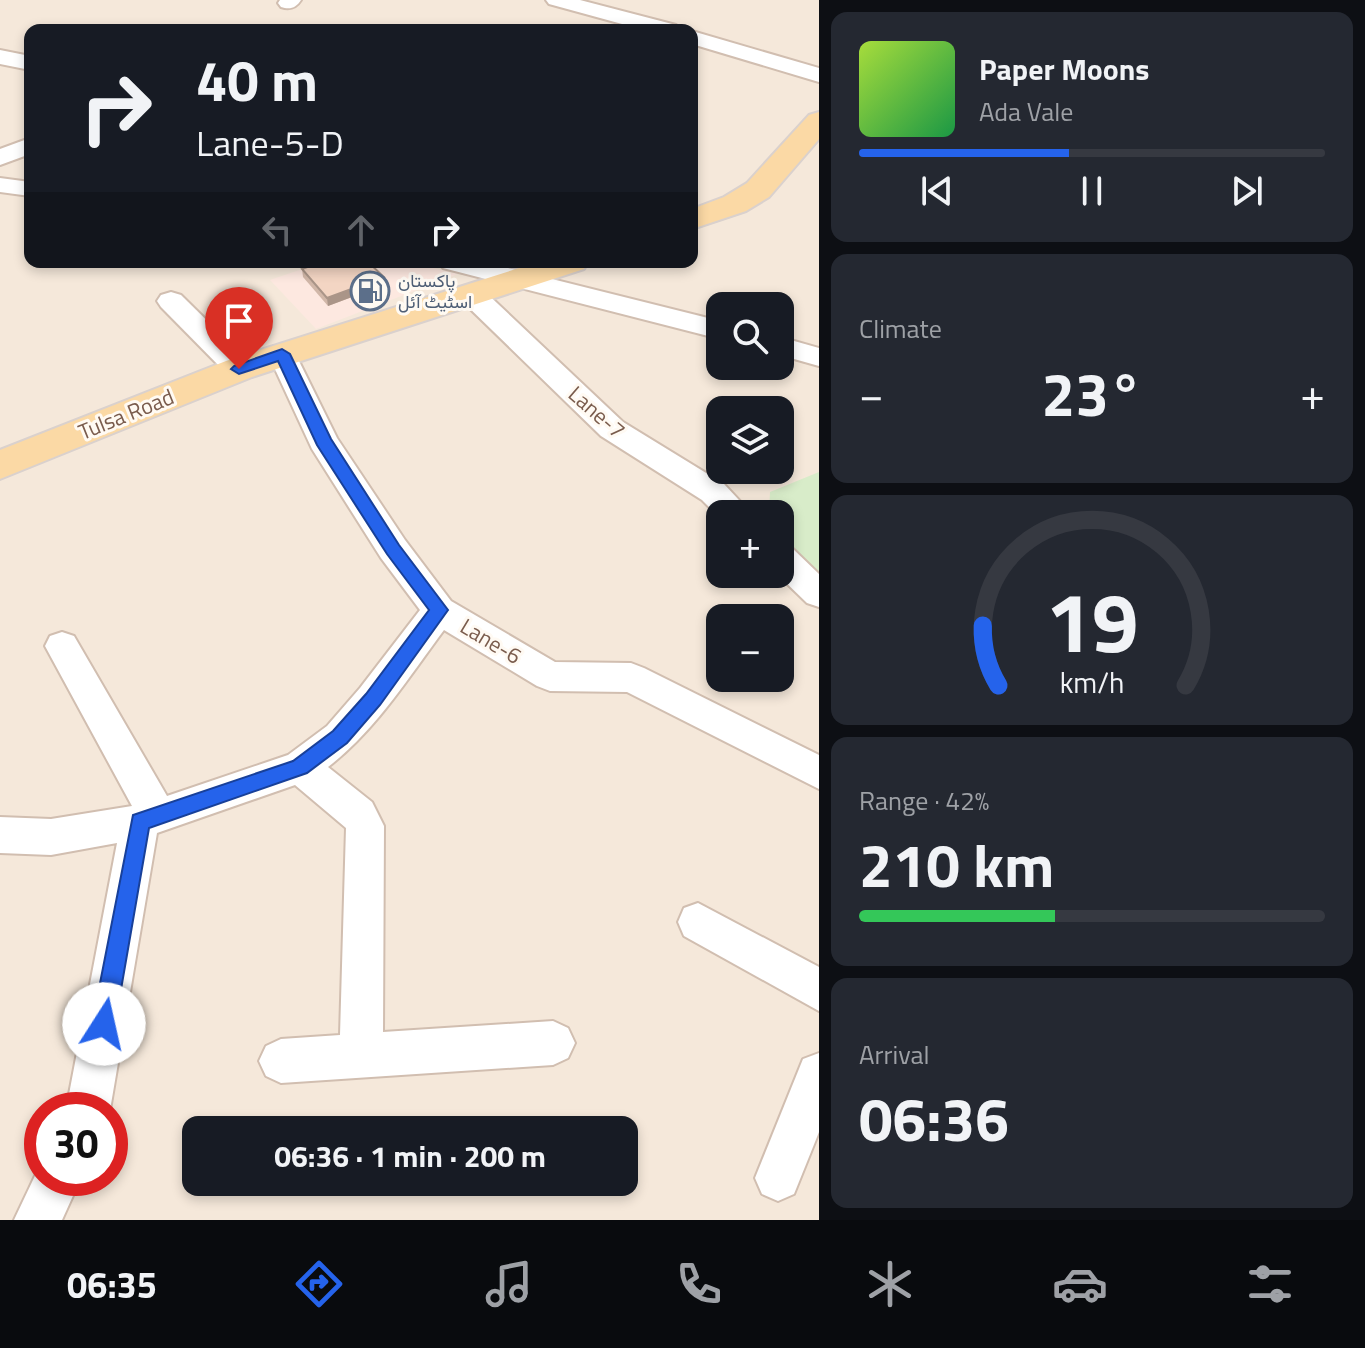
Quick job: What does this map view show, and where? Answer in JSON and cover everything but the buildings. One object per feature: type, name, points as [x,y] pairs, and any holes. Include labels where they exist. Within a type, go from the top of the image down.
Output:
[{"type":"main road","points":[[698,218],[735,204],[758,190],[819,121]]},
{"type":"main road","name":"Tulsa Road","points":[[0,465],[239,369],[471,294],[529,272]]},
{"type":"street","points":[[556,0],[648,24]]},
{"type":"street","points":[[584,0],[641,22]]},
{"type":"street","points":[[698,39],[819,75]]},
{"type":"street","points":[[0,57],[24,62]]},
{"type":"street","points":[[0,158],[24,148]]},
{"type":"street","points":[[0,185],[24,188]]},
{"type":"street","points":[[498,268],[529,272],[706,326]]},
{"type":"street","name":"Lane-7","points":[[471,294],[612,429],[721,500]]},
{"type":"street","points":[[171,301],[239,369]]},
{"type":"street","points":[[794,350],[819,357]]},
{"type":"street","name":"Lane-6","points":[[282,354],[323,441],[393,549],[439,610],[550,676],[631,678],[819,773]]},
{"type":"street","points":[[794,570],[819,594]]},
{"type":"street","points":[[0,835],[51,837],[149,819],[300,767],[340,737],[373,699],[439,610]]},
{"type":"street","points":[[62,646],[149,819],[92,1092]]},
{"type":"street","points":[[300,767],[358,814],[365,826],[361,1056]]},
{"type":"street","points":[[698,922],[819,990]]},
{"type":"street","points":[[281,1061],[553,1043]]},
{"type":"street","points":[[778,1178],[819,1075]]},
{"type":"street","points":[[37,1219],[49,1196]]},
{"type":"shaded area","points":[[0,0],[819,0],[819,1220],[0,1220]]},
{"type":"shaded area","name":"پاکستان اسٹیٹ آئل","points":[[305,268],[434,268],[458,274],[316,329],[270,280]]},
{"type":"green space","points":[[819,472],[819,590],[794,569],[794,500],[770,500],[770,492]]},
{"type":"place","name":"پاکستان اسٹیٹ آئل","points":[[370,291]]},
{"type":"route","points":[[104,1024],[140,822],[300,767],[340,737],[373,699],[439,610],[393,549],[323,441],[282,354],[239,369]]}]
